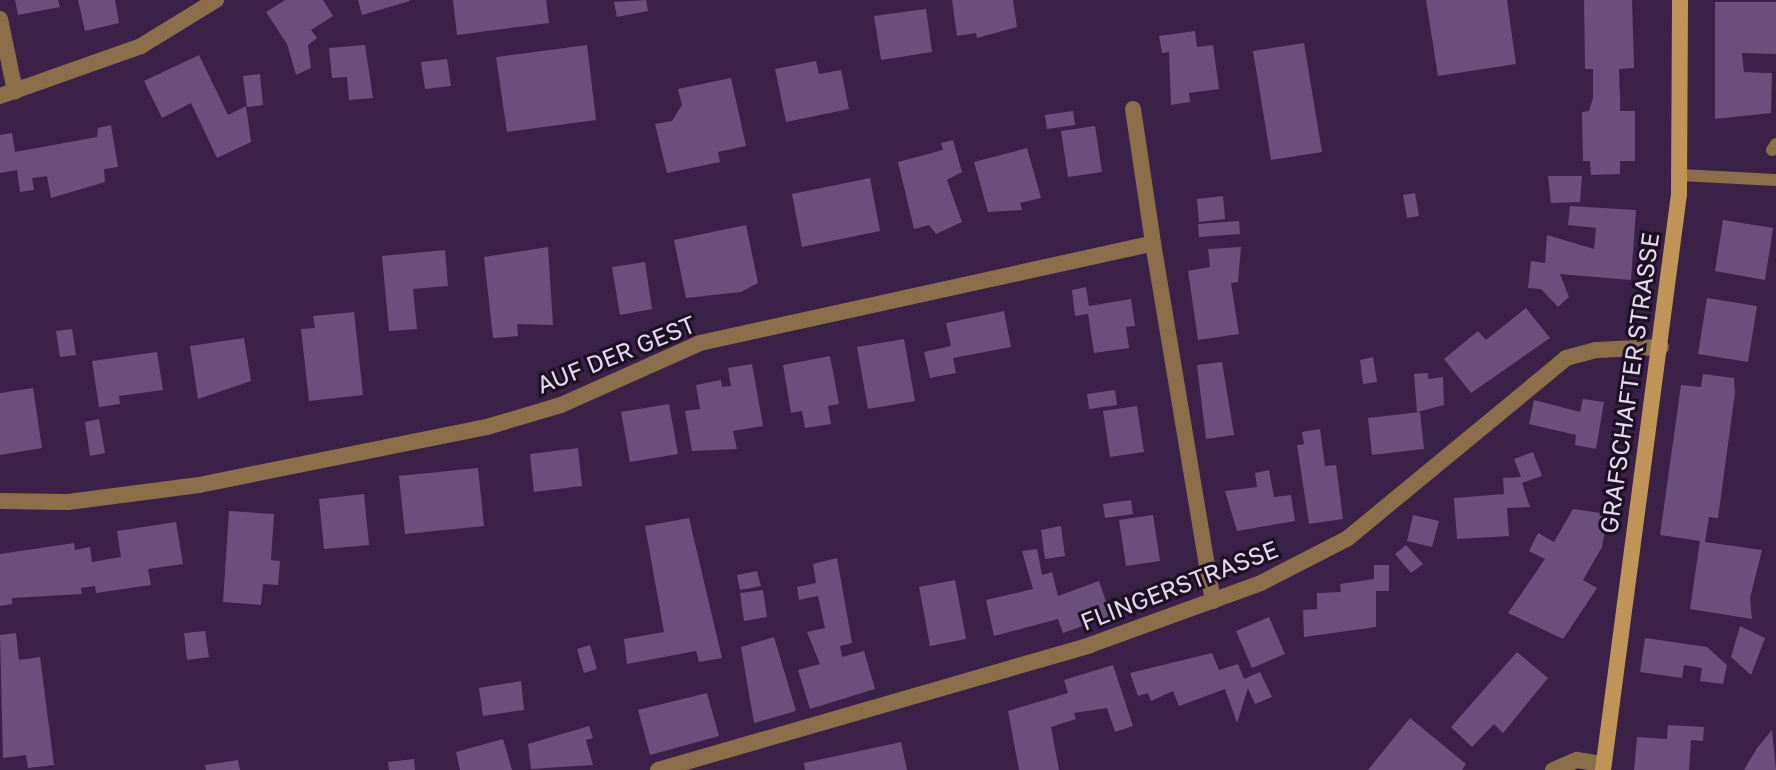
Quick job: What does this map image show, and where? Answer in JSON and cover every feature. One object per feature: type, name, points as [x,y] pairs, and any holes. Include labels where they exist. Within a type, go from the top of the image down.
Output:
[{"type":"main road","name":"GRAFSCHAFTER STRASSE","points":[[1603,767],[1661,347],[1680,175],[1680,0]]},
{"type":"street","points":[[0,19],[8,94],[141,46],[216,0]]},
{"type":"street","points":[[1133,109],[1213,601]]},
{"type":"street","name":"AUF DER GEST","points":[[0,501],[68,502],[199,485],[487,427],[561,405],[700,343],[1153,243]]},
{"type":"street","name":"FLINGERSTRASSE","points":[[658,770],[1090,645],[1213,601],[1348,538],[1566,358],[1596,350],[1661,347]]},
{"type":"street","points":[[1553,770],[1577,760],[1603,767]]},
{"type":"lane","points":[[1680,175],[1776,180]]},
{"type":"building","points":[[15,0],[58,0],[60,7],[18,15]]},
{"type":"building","points":[[78,0],[115,0],[119,23],[85,31]]},
{"type":"building","points":[[285,0],[323,0],[333,16],[311,30],[317,38],[308,45],[311,68],[296,75],[287,44],[266,12]]},
{"type":"building","points":[[358,0],[409,0],[410,1],[362,15]]},
{"type":"building","points":[[453,0],[546,0],[549,23],[457,35]]},
{"type":"building","points":[[646,0],[648,11],[617,17],[614,2]]},
{"type":"building","points":[[952,0],[1013,0],[1017,27],[977,38],[976,33],[957,36]]},
{"type":"building","points":[[1426,0],[1507,0],[1516,64],[1438,76]]},
{"type":"building","points":[[1584,0],[1632,0],[1634,68],[1619,69],[1620,111],[1635,111],[1635,161],[1620,161],[1620,174],[1591,175],[1590,161],[1583,161],[1582,112],[1589,111],[1593,98],[1593,69],[1585,69]]},
{"type":"building","points":[[1715,2],[1776,2],[1776,54],[1742,53],[1744,72],[1772,73],[1771,113],[1715,119]]},
{"type":"building","points":[[926,9],[932,52],[881,60],[874,16]]},
{"type":"building","points":[[1195,31],[1197,47],[1213,45],[1219,89],[1189,93],[1190,102],[1171,105],[1169,52],[1162,53],[1159,36]]},
{"type":"building","points":[[1304,43],[1322,152],[1271,160],[1253,51]]},
{"type":"building","points":[[365,45],[373,98],[349,100],[347,77],[332,78],[329,48]]},
{"type":"building","points":[[587,45],[596,120],[507,132],[496,57]]},
{"type":"building","points":[[199,55],[228,115],[246,106],[251,142],[217,158],[191,103],[162,118],[144,81]]},
{"type":"building","points":[[447,59],[451,86],[425,89],[421,62]]},
{"type":"building","points":[[816,61],[819,74],[841,70],[849,109],[786,122],[775,69]]},
{"type":"building","points":[[260,74],[263,105],[247,107],[243,76]]},
{"type":"building","points":[[731,78],[746,146],[718,152],[720,162],[667,173],[655,124],[672,121],[682,105],[678,89]]},
{"type":"building","points":[[1073,111],[1075,125],[1047,129],[1045,115]]},
{"type":"building","points":[[111,125],[118,167],[104,169],[105,182],[51,198],[47,176],[32,178],[34,190],[20,192],[17,170],[0,173],[0,135],[12,133],[15,152],[97,137],[98,128]]},
{"type":"building","points":[[1095,126],[1102,172],[1068,177],[1061,131]]},
{"type":"building","points":[[953,140],[962,172],[947,180],[962,222],[936,234],[929,225],[914,229],[898,162],[943,150],[941,143]]},
{"type":"building","points":[[1027,148],[1041,198],[1020,203],[1022,210],[988,212],[974,162]]},
{"type":"building","points":[[1548,176],[1582,176],[1580,202],[1551,203]]},
{"type":"building","points":[[870,178],[880,231],[802,247],[792,194]]},
{"type":"building","points":[[1415,193],[1419,216],[1407,218],[1403,195]]},
{"type":"building","points":[[1223,196],[1225,219],[1199,222],[1197,199]]},
{"type":"building","points":[[1570,206],[1636,210],[1631,280],[1560,274],[1569,297],[1558,307],[1541,289],[1528,288],[1531,261],[1545,263],[1547,235],[1594,249],[1596,228],[1568,225]]},
{"type":"building","points":[[1723,220],[1773,228],[1765,280],[1715,271]]},
{"type":"building","points":[[1239,221],[1240,234],[1199,237],[1198,224]]},
{"type":"building","points":[[746,225],[758,283],[741,292],[686,298],[674,240]]},
{"type":"building","points":[[548,247],[553,325],[517,324],[518,336],[493,338],[484,257]]},
{"type":"building","points":[[1241,247],[1238,282],[1231,283],[1239,334],[1198,340],[1188,271],[1210,267],[1208,249]]},
{"type":"building","points":[[445,250],[448,286],[413,289],[417,329],[389,331],[382,256]]},
{"type":"building","points":[[645,262],[652,309],[620,315],[612,267]]},
{"type":"building","points":[[1086,287],[1089,306],[1131,299],[1135,326],[1126,327],[1129,348],[1094,353],[1088,314],[1075,316],[1072,290]]},
{"type":"building","points":[[1707,298],[1757,306],[1748,362],[1698,354]]},
{"type":"building","points":[[1526,308],[1550,338],[1471,393],[1444,359],[1478,331],[1486,340]]},
{"type":"building","points":[[1004,311],[1011,347],[953,358],[956,373],[930,378],[924,352],[951,346],[946,323]]},
{"type":"building","points":[[354,312],[363,395],[309,401],[301,329],[315,328],[313,316]]},
{"type":"building","points":[[72,329],[76,355],[60,357],[56,331]]},
{"type":"building","points":[[244,338],[251,381],[198,399],[190,346]]},
{"type":"building","points":[[904,339],[915,401],[868,409],[857,347]]},
{"type":"building","points":[[157,352],[163,390],[119,396],[120,404],[99,407],[92,361]]},
{"type":"building","points":[[830,356],[839,404],[828,406],[831,424],[805,428],[802,411],[791,413],[783,365]]},
{"type":"building","points":[[1373,357],[1377,382],[1363,384],[1360,360]]},
{"type":"building","points":[[1222,362],[1234,435],[1206,439],[1197,365]]},
{"type":"building","points":[[752,364],[763,426],[733,431],[737,449],[692,451],[685,411],[700,409],[696,385],[721,380],[722,387],[731,386],[728,368]]},
{"type":"building","points":[[1428,373],[1428,379],[1443,377],[1444,405],[1417,412],[1414,374]]},
{"type":"building","points":[[1703,374],[1734,378],[1735,393],[1718,518],[1709,517],[1705,542],[1762,550],[1750,598],[1752,619],[1690,609],[1700,541],[1660,535],[1681,385],[1701,387]]},
{"type":"building","points":[[33,388],[42,448],[0,455],[0,393]]},
{"type":"building","points":[[1115,390],[1117,405],[1089,409],[1087,394]]},
{"type":"building","points":[[1583,399],[1604,402],[1596,449],[1575,445],[1576,435],[1529,424],[1534,400],[1580,412]]},
{"type":"building","points":[[669,404],[678,454],[630,462],[621,412]]},
{"type":"building","points":[[1137,406],[1144,452],[1110,457],[1103,411]]},
{"type":"building","points":[[1420,412],[1424,449],[1372,455],[1368,418]]},
{"type":"building","points":[[99,419],[105,453],[90,456],[85,422]]},
{"type":"building","points":[[1320,429],[1325,466],[1336,465],[1343,519],[1309,524],[1297,445],[1304,444],[1302,432]]},
{"type":"building","points":[[578,448],[582,486],[534,492],[530,454]]},
{"type":"building","points":[[1533,452],[1542,476],[1522,483],[1530,507],[1507,508],[1509,536],[1457,539],[1454,498],[1504,494],[1503,478],[1521,477],[1514,459]]},
{"type":"building","points":[[478,468],[484,526],[405,534],[399,476]]},
{"type":"building","points":[[1269,470],[1274,497],[1291,495],[1295,521],[1237,531],[1225,491],[1257,487],[1255,473]]},
{"type":"building","points":[[364,494],[369,545],[324,549],[319,499]]},
{"type":"building","points":[[1131,500],[1133,514],[1105,518],[1103,504]]},
{"type":"building","points":[[1573,509],[1608,514],[1602,547],[1583,580],[1597,588],[1563,639],[1508,613],[1545,559],[1529,551],[1538,533],[1554,542]]},
{"type":"building","points":[[229,511],[274,514],[271,560],[280,561],[278,585],[263,584],[261,605],[223,602]]},
{"type":"building","points":[[1153,515],[1160,561],[1126,566],[1119,520]]},
{"type":"building","points":[[1413,515],[1439,521],[1432,547],[1407,541]]},
{"type":"building","points":[[689,518],[722,658],[699,662],[696,651],[627,664],[624,639],[664,632],[645,526]]},
{"type":"building","points":[[176,522],[183,564],[148,569],[151,585],[96,593],[95,586],[81,588],[82,594],[12,598],[12,604],[0,606],[0,554],[74,543],[75,550],[90,547],[92,562],[121,557],[117,531]]},
{"type":"building","points":[[1061,526],[1065,556],[1045,559],[1041,530]]},
{"type":"building","points":[[1406,545],[1423,564],[1411,573],[1395,554]]},
{"type":"building","points":[[1037,549],[1042,575],[1052,572],[1058,596],[1099,581],[1111,616],[1063,633],[1058,619],[994,636],[986,600],[1033,589],[1022,551]]},
{"type":"building","points":[[837,558],[852,643],[840,646],[842,657],[864,651],[875,689],[810,709],[798,670],[820,664],[807,632],[825,628],[818,596],[799,600],[797,587],[816,583],[813,564]]},
{"type":"building","points":[[1374,565],[1389,565],[1389,591],[1376,591],[1376,627],[1304,637],[1303,610],[1317,609],[1317,593],[1341,592],[1340,584],[1374,579]]},
{"type":"building","points":[[757,571],[761,586],[740,590],[737,575]]},
{"type":"building","points":[[955,580],[966,639],[930,646],[919,587]]},
{"type":"building","points":[[763,590],[767,617],[744,621],[740,593]]},
{"type":"building","points":[[1269,617],[1285,654],[1252,668],[1236,631]]},
{"type":"building","points":[[1740,626],[1765,638],[1751,675],[1731,657]]},
{"type":"building","points":[[205,631],[209,657],[187,660],[184,633]]},
{"type":"building","points":[[16,633],[19,660],[40,657],[54,765],[28,768],[26,755],[3,758],[0,635]]},
{"type":"building","points":[[774,637],[796,711],[754,723],[741,647]]},
{"type":"building","points":[[1645,638],[1707,647],[1727,665],[1723,684],[1700,681],[1702,668],[1684,665],[1682,678],[1640,672]]},
{"type":"building","points":[[590,645],[597,669],[584,673],[577,649]]},
{"type":"building","points":[[1517,652],[1548,678],[1503,733],[1494,724],[1472,747],[1451,727]]},
{"type":"building","points":[[1212,653],[1219,670],[1238,664],[1244,679],[1260,672],[1272,697],[1255,704],[1248,688],[1237,723],[1225,689],[1179,706],[1173,691],[1151,701],[1148,693],[1138,696],[1130,673]]},
{"type":"building","points":[[1113,665],[1133,726],[1115,732],[1107,708],[1074,713],[1076,719],[1051,727],[1059,770],[1019,770],[1008,711],[1068,693],[1064,680]]},
{"type":"building","points":[[521,681],[524,710],[483,716],[479,688]]},
{"type":"building","points":[[707,693],[719,736],[650,755],[638,710]]},
{"type":"building","points":[[1410,718],[1466,764],[1462,770],[1368,770]]},
{"type":"building","points":[[1668,725],[1704,727],[1703,741],[1691,740],[1689,770],[1634,770],[1637,737],[1667,739]]},
{"type":"building","points":[[589,726],[593,738],[586,740],[593,765],[531,769],[528,744]]},
{"type":"building","points":[[1772,730],[1776,770],[1744,770],[1757,748]]},
{"type":"building","points":[[503,739],[512,770],[460,770],[456,752]]},
{"type":"building","points":[[901,742],[907,770],[805,770],[804,763]]},
{"type":"building","points":[[414,759],[415,770],[389,770],[388,762]]},
{"type":"building","points":[[238,760],[240,770],[206,770],[205,765]]}]
